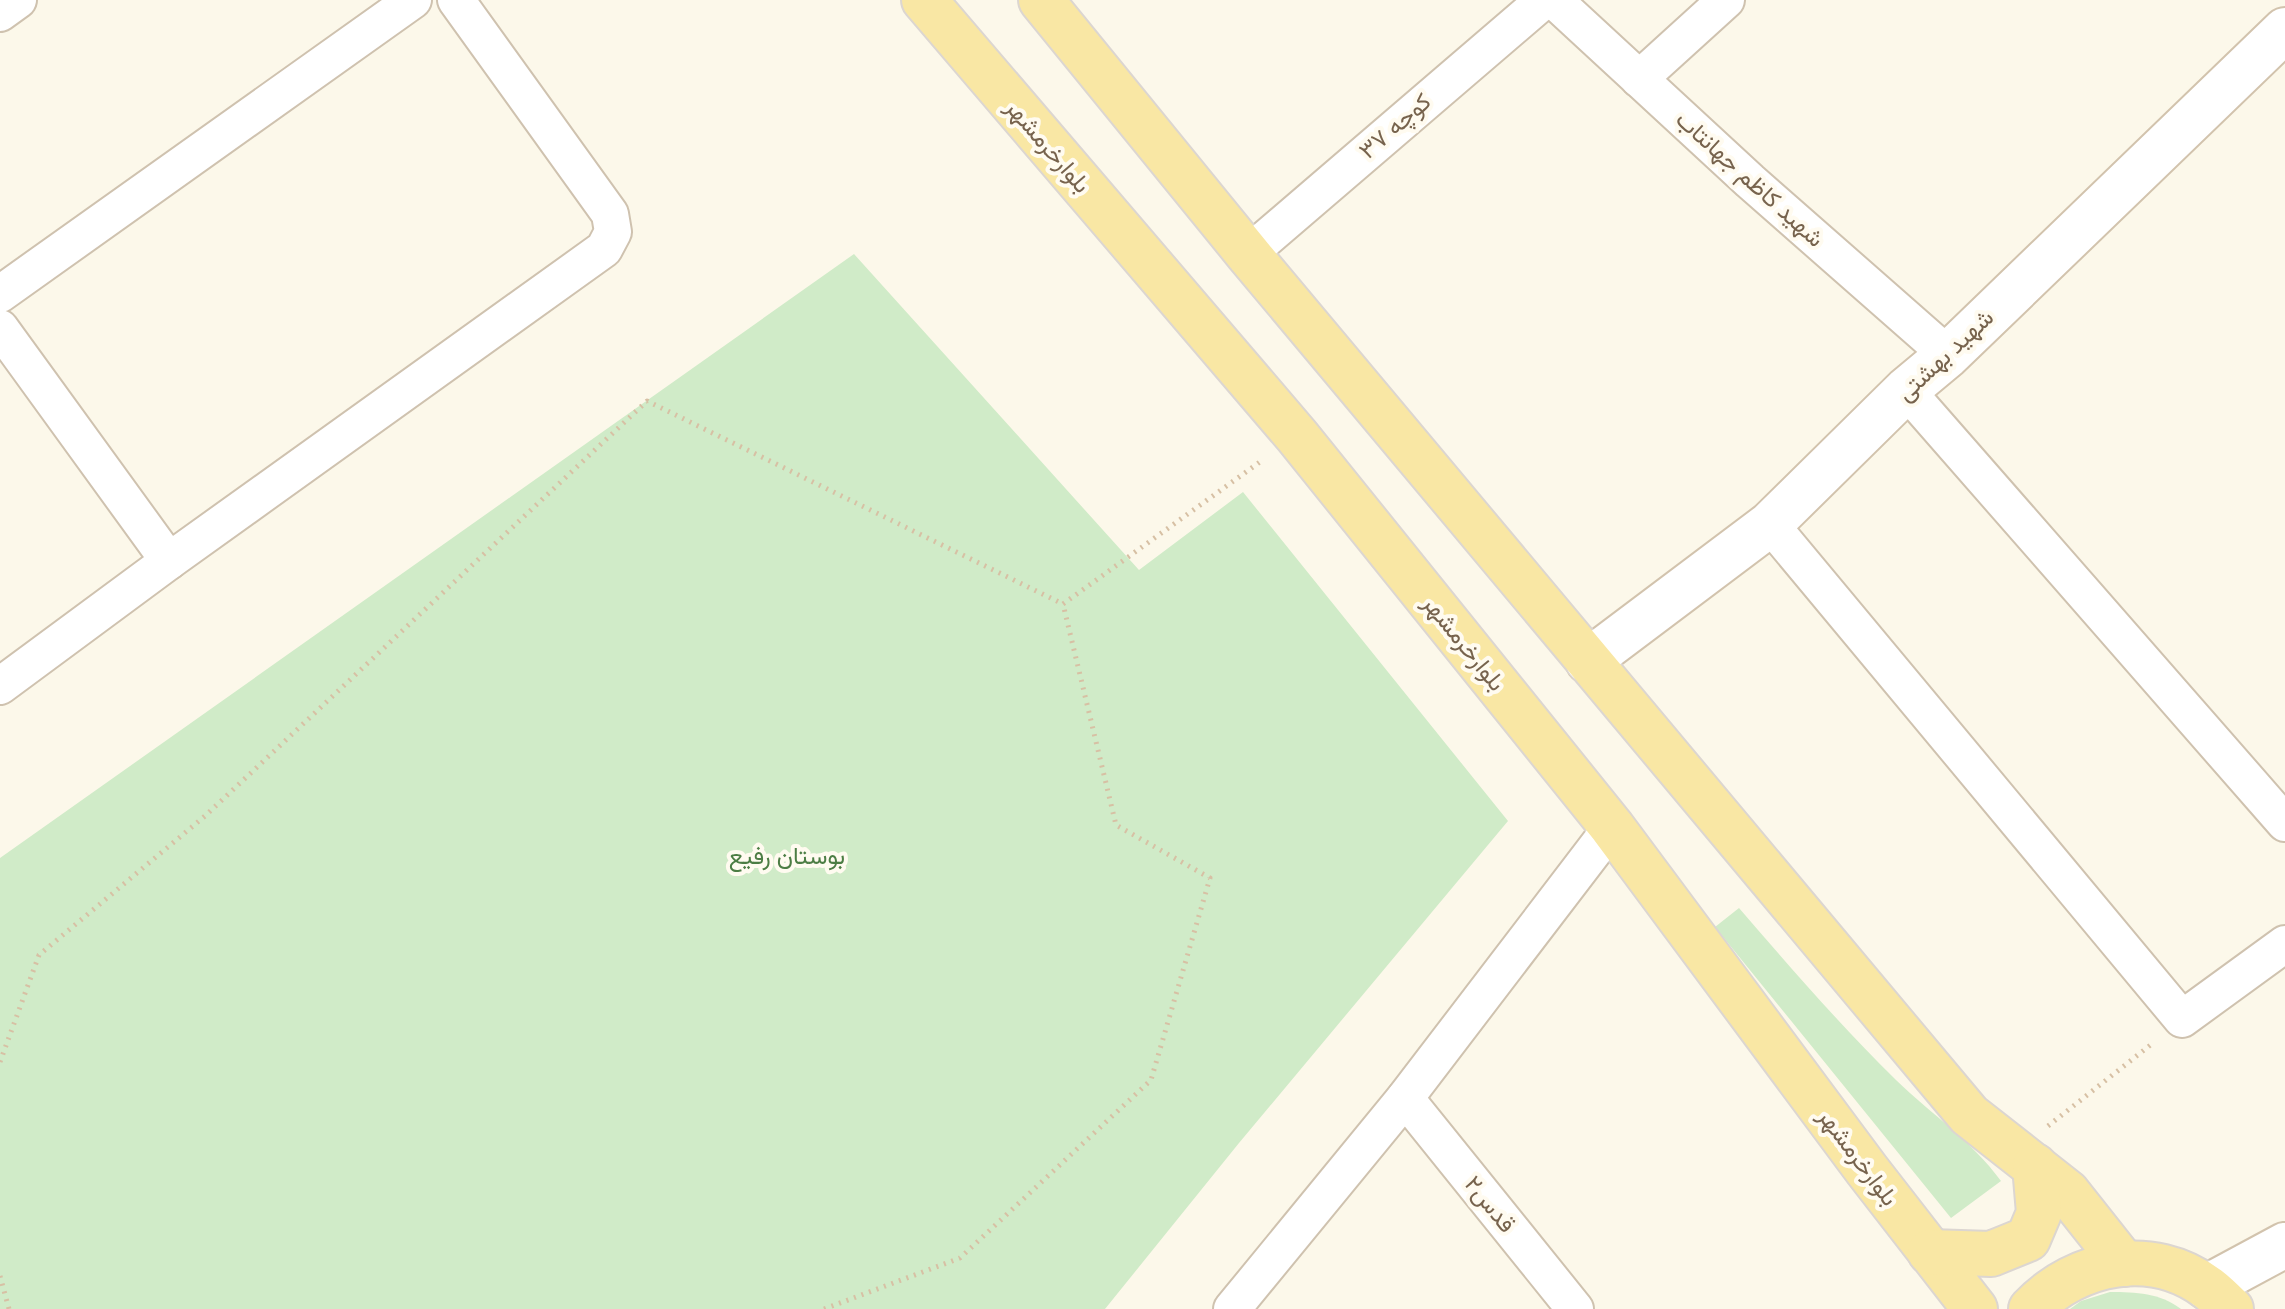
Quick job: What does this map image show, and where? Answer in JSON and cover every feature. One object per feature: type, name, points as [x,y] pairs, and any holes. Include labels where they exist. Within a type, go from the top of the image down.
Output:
[{"type":"main road","name":"بلوارخرمشهر","points":[[924,0],[1297,436],[1612,827],[1975,1309]]},
{"type":"main road","points":[[1041,0],[1248,254],[1969,1115],[2067,1192],[2124,1264]]},
{"type":"main road","points":[[1930,1252],[1991,1254],[2028,1239],[2039,1213],[2026,1159]]},
{"type":"main road","points":[[2031,1309],[2046,1294],[2075,1275],[2108,1265],[2124,1264],[2142,1264],[2176,1271],[2219,1298]]},
{"type":"street","points":[[0,13],[18,0]]},
{"type":"street","points":[[0,294],[413,0]]},
{"type":"street","points":[[0,686],[604,249],[613,232],[610,214],[456,0]]},
{"type":"street","name":"کوچه ۳۷","points":[[1248,254],[1544,0]]},
{"type":"street","name":"شهید کاظم جهانتاب","points":[[1554,0],[1750,181],[1948,355]]},
{"type":"street","points":[[1639,79],[1726,0]]},
{"type":"street","name":"شهید بهشتی","points":[[1588,661],[1770,524],[1906,390],[1948,355],[2285,30]]},
{"type":"street","points":[[0,328],[169,561]]},
{"type":"street","points":[[1906,390],[2285,823]]},
{"type":"street","points":[[1770,524],[2182,1019],[2285,944]]},
{"type":"street","points":[[1232,1309],[1405,1098],[1612,827]]},
{"type":"street","name":"قدس۲","points":[[1405,1098],[1575,1309]]},
{"type":"street","points":[[2219,1298],[2285,1245]]},
{"type":"path","points":[[0,1062],[39,955],[205,816],[647,401],[1063,604]]},
{"type":"path","points":[[1063,604],[1297,436]]},
{"type":"path","points":[[824,1309],[960,1258],[1151,1080],[1210,878],[1116,825],[1063,604]]},
{"type":"path","points":[[2026,1159],[2182,1019]]},
{"type":"path","points":[[0,1276],[9,1309]]},
{"type":"green space","name":"بوستان رفیع","points":[[854,254],[1139,570],[1243,492],[1508,821],[1105,1309],[0,1309],[0,858]]},
{"type":"green space","points":[[1739,908],[1855,1038],[1896,1080],[1977,1153],[2001,1181],[1951,1218],[1715,927]]},
{"type":"green space","points":[[2110,1292],[2156,1297],[2181,1309],[2070,1309],[2081,1301]]}]
